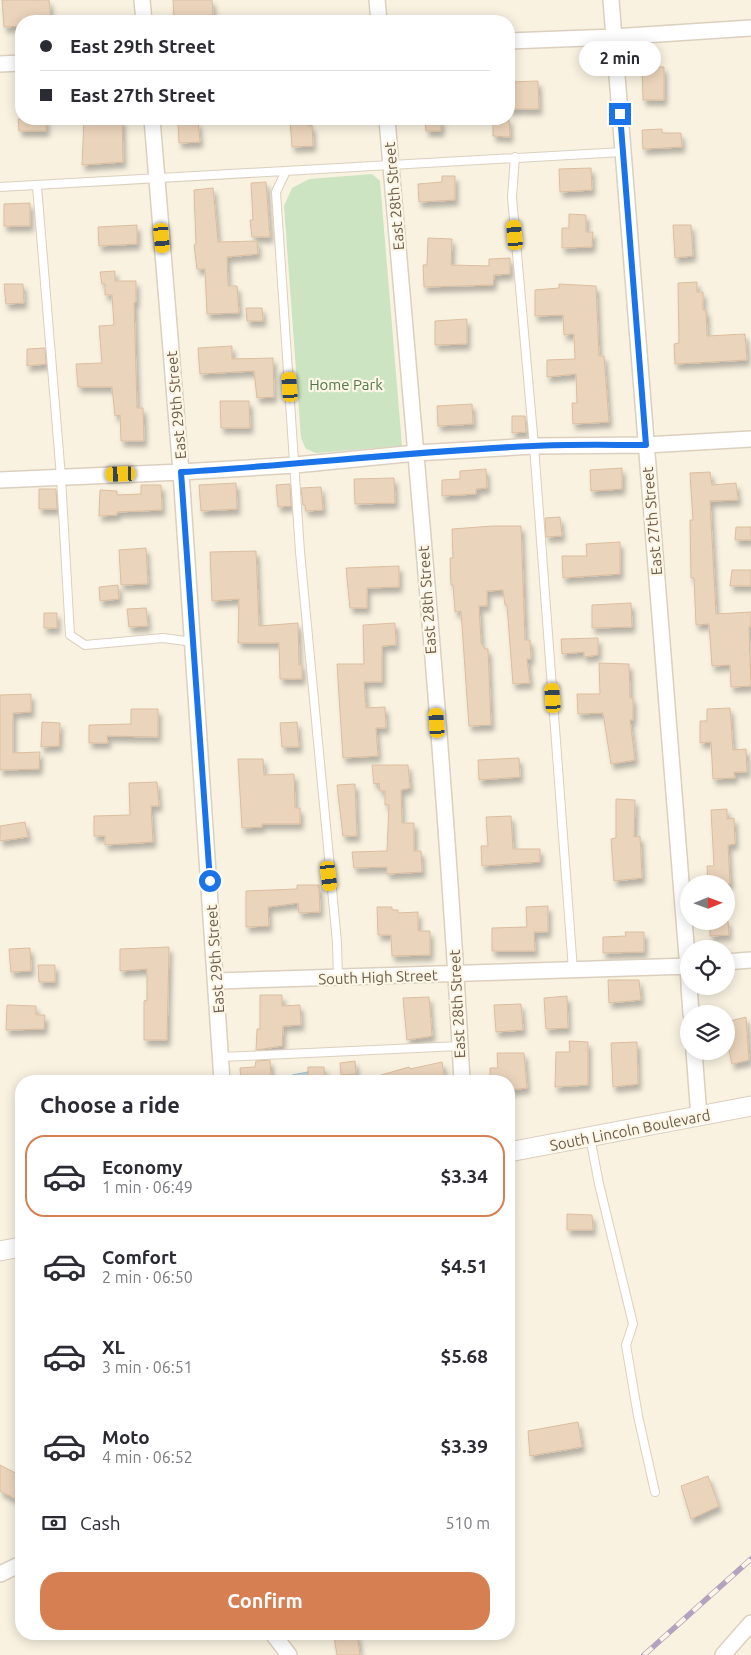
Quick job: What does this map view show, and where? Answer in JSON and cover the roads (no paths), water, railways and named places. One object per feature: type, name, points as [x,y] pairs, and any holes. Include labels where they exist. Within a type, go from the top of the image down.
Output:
[{"type":"street","points":[[142,0],[143,15]]},
{"type":"street","points":[[377,0],[378,15]]},
{"type":"street","name":"East 27th Street","points":[[611,0],[686,940]]},
{"type":"street","points":[[515,41],[613,37],[751,28]]},
{"type":"street","points":[[0,64],[15,63]]},
{"type":"street","name":"East 29th Street","points":[[152,125],[181,472],[222,1075]]},
{"type":"street","name":"East 28th Street","points":[[388,125],[416,453],[456,974],[462,1075]]},
{"type":"street","points":[[0,480],[295,465],[416,453],[534,446],[646,445],[751,439]]},
{"type":"street","points":[[735,961],[751,960]]},
{"type":"street","name":"South High Street","points":[[216,981],[680,966]]},
{"type":"street","points":[[695,1060],[699,1117]]},
{"type":"street","name":"South Lincoln Boulevard","points":[[515,1151],[751,1106]]},
{"type":"street","points":[[0,1251],[15,1248]]},
{"type":"street","points":[[0,1574],[15,1567]]},
{"type":"street","points":[[724,1655],[751,1623]]},
{"type":"street","points":[[278,1640],[289,1655]]},
{"type":"lane","points":[[0,187],[157,180],[391,164],[623,152]]},
{"type":"lane","points":[[515,158],[512,197],[534,446],[573,970]]},
{"type":"lane","points":[[286,171],[276,192],[300,552],[329,876],[337,942],[338,978]]},
{"type":"lane","points":[[37,186],[61,476],[70,635],[85,645],[163,638],[193,642]]},
{"type":"lane","points":[[221,1057],[460,1046]]},
{"type":"lane","points":[[590,1137],[599,1184],[633,1324],[626,1345],[638,1416],[655,1492]]},
{"type":"water","points":[[308,1072],[308,1075],[292,1075]]},
{"type":"railway","points":[[644,1655],[751,1559]]},
{"type":"park label","name":"Home Park","points":[[346,384]]}]
